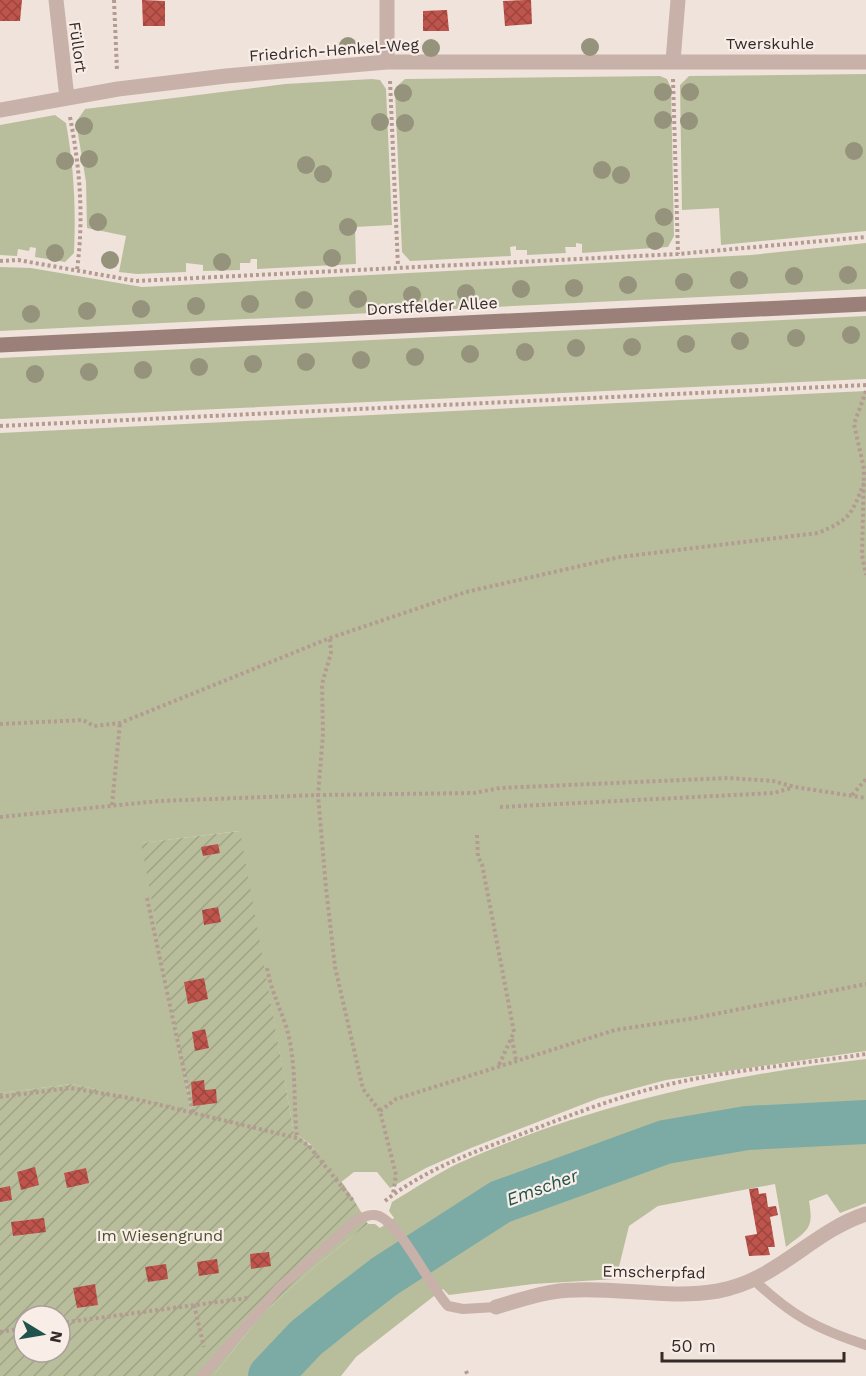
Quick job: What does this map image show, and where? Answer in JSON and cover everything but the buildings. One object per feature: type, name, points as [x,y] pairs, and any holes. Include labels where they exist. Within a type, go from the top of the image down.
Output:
[{"type":"main road","name":"Dorstfelder Allee","points":[[0,345],[866,304]]},
{"type":"street","name":"Füllort","points":[[56,0],[67,98]]},
{"type":"street","points":[[387,0],[387,62]]},
{"type":"street","points":[[673,61],[678,0]]},
{"type":"street","name":"Friedrich-Henkel-Weg","points":[[0,110],[118,89],[226,76],[387,62],[673,61]]},
{"type":"street","name":"Twerskuhle","points":[[673,61],[866,62]]},
{"type":"street","name":"Emscherpfad","points":[[496,1307],[538,1294],[574,1290],[690,1294],[718,1291],[754,1280],[784,1264],[833,1227],[866,1214]]},
{"type":"lane","points":[[206,1372],[273,1295],[356,1220],[365,1216],[377,1216],[392,1226],[438,1295],[448,1306],[464,1309],[496,1307]]},
{"type":"lane","points":[[754,1280],[782,1307],[808,1324],[866,1344]]},
{"type":"path","points":[[114,0],[118,89]]},
{"type":"path","points":[[673,61],[680,225],[678,254]]},
{"type":"path","points":[[387,62],[394,233],[398,267]]},
{"type":"path","points":[[67,98],[80,171],[84,236],[77,270]]},
{"type":"path","points":[[0,261],[18,260],[136,281],[678,254],[866,237]]},
{"type":"path","points":[[0,426],[866,385]]},
{"type":"path","points":[[866,391],[854,424],[864,469],[862,555],[866,575]]},
{"type":"path","points":[[0,724],[83,720],[94,726],[120,723],[330,638],[465,592],[620,557],[818,533],[843,523],[853,510],[864,483]]},
{"type":"path","points":[[330,638],[331,653],[322,684],[323,734],[318,795],[335,967],[363,1089],[380,1111],[396,1175],[393,1194]]},
{"type":"path","points":[[112,805],[120,723]]},
{"type":"path","points":[[0,817],[92,809],[112,805],[318,795],[474,793],[500,788],[728,778],[773,781],[795,787],[866,798]]},
{"type":"path","points":[[852,795],[866,779]]},
{"type":"path","points":[[500,807],[773,793],[795,787]]},
{"type":"path","points":[[477,835],[478,857],[482,864],[514,1032],[499,1065]]},
{"type":"path","points":[[147,898],[193,1113]]},
{"type":"path","points":[[267,968],[270,985],[286,1025],[297,1138]]},
{"type":"path","points":[[380,1111],[396,1099],[615,1030],[695,1018],[866,984]]},
{"type":"path","points":[[512,1039],[516,1060]]},
{"type":"path","points":[[0,1097],[70,1088],[193,1113],[297,1138],[309,1146],[365,1216],[393,1194],[427,1174],[480,1150],[591,1107],[654,1088],[712,1076],[866,1054]]},
{"type":"path","points":[[72,1321],[273,1295]]},
{"type":"path","points":[[194,1305],[206,1372]]},
{"type":"green space","points":[[866,74],[866,231],[721,245],[719,208],[682,210],[680,85],[689,76]]},
{"type":"green space","points":[[660,76],[667,79],[671,88],[674,236],[668,247],[582,253],[582,244],[576,243],[576,247],[565,247],[566,253],[527,255],[527,250],[516,250],[516,246],[510,247],[511,256],[410,261],[402,252],[395,92],[396,87],[405,79]]},
{"type":"green space","points":[[380,80],[386,89],[392,225],[355,227],[356,264],[257,269],[257,259],[251,259],[250,263],[240,263],[240,270],[203,271],[203,265],[186,263],[186,272],[137,274],[119,272],[126,236],[87,228],[86,182],[76,122],[85,109],[285,84]]},
{"type":"green space","points":[[55,115],[66,123],[69,139],[74,188],[74,253],[65,262],[35,257],[36,248],[30,247],[29,251],[18,249],[17,256],[0,255],[0,125]]},
{"type":"green space","points":[[866,243],[866,289],[0,331],[0,267],[31,268],[142,287],[751,255]]},
{"type":"green space","points":[[866,316],[866,379],[0,419],[0,358]]},
{"type":"green space","points":[[866,391],[866,1051],[666,1080],[599,1098],[471,1148],[426,1168],[390,1188],[377,1172],[354,1172],[340,1183],[310,1144],[294,1133],[239,831],[142,843],[191,1110],[72,1084],[0,1093],[0,433]]},
{"type":"green space","name":"Im Wiesengrund","points":[[240,831],[294,1133],[316,1151],[336,1174],[368,1224],[312,1269],[262,1314],[213,1376],[0,1376],[0,1093],[72,1084],[191,1109],[141,843]]},
{"type":"green space","points":[[866,1059],[866,1203],[840,1213],[827,1194],[809,1201],[811,1218],[808,1228],[786,1247],[775,1184],[658,1206],[629,1226],[616,1279],[533,1284],[449,1295],[443,1289],[356,1357],[341,1376],[213,1376],[262,1314],[312,1269],[368,1224],[375,1224],[380,1228],[394,1218],[389,1211],[392,1202],[459,1163],[557,1125],[658,1095],[761,1074]]},
{"type":"waterway","name":"Emscher","points":[[270,1376],[306,1338],[385,1276],[500,1202],[665,1142],[747,1128],[866,1122]]}]
